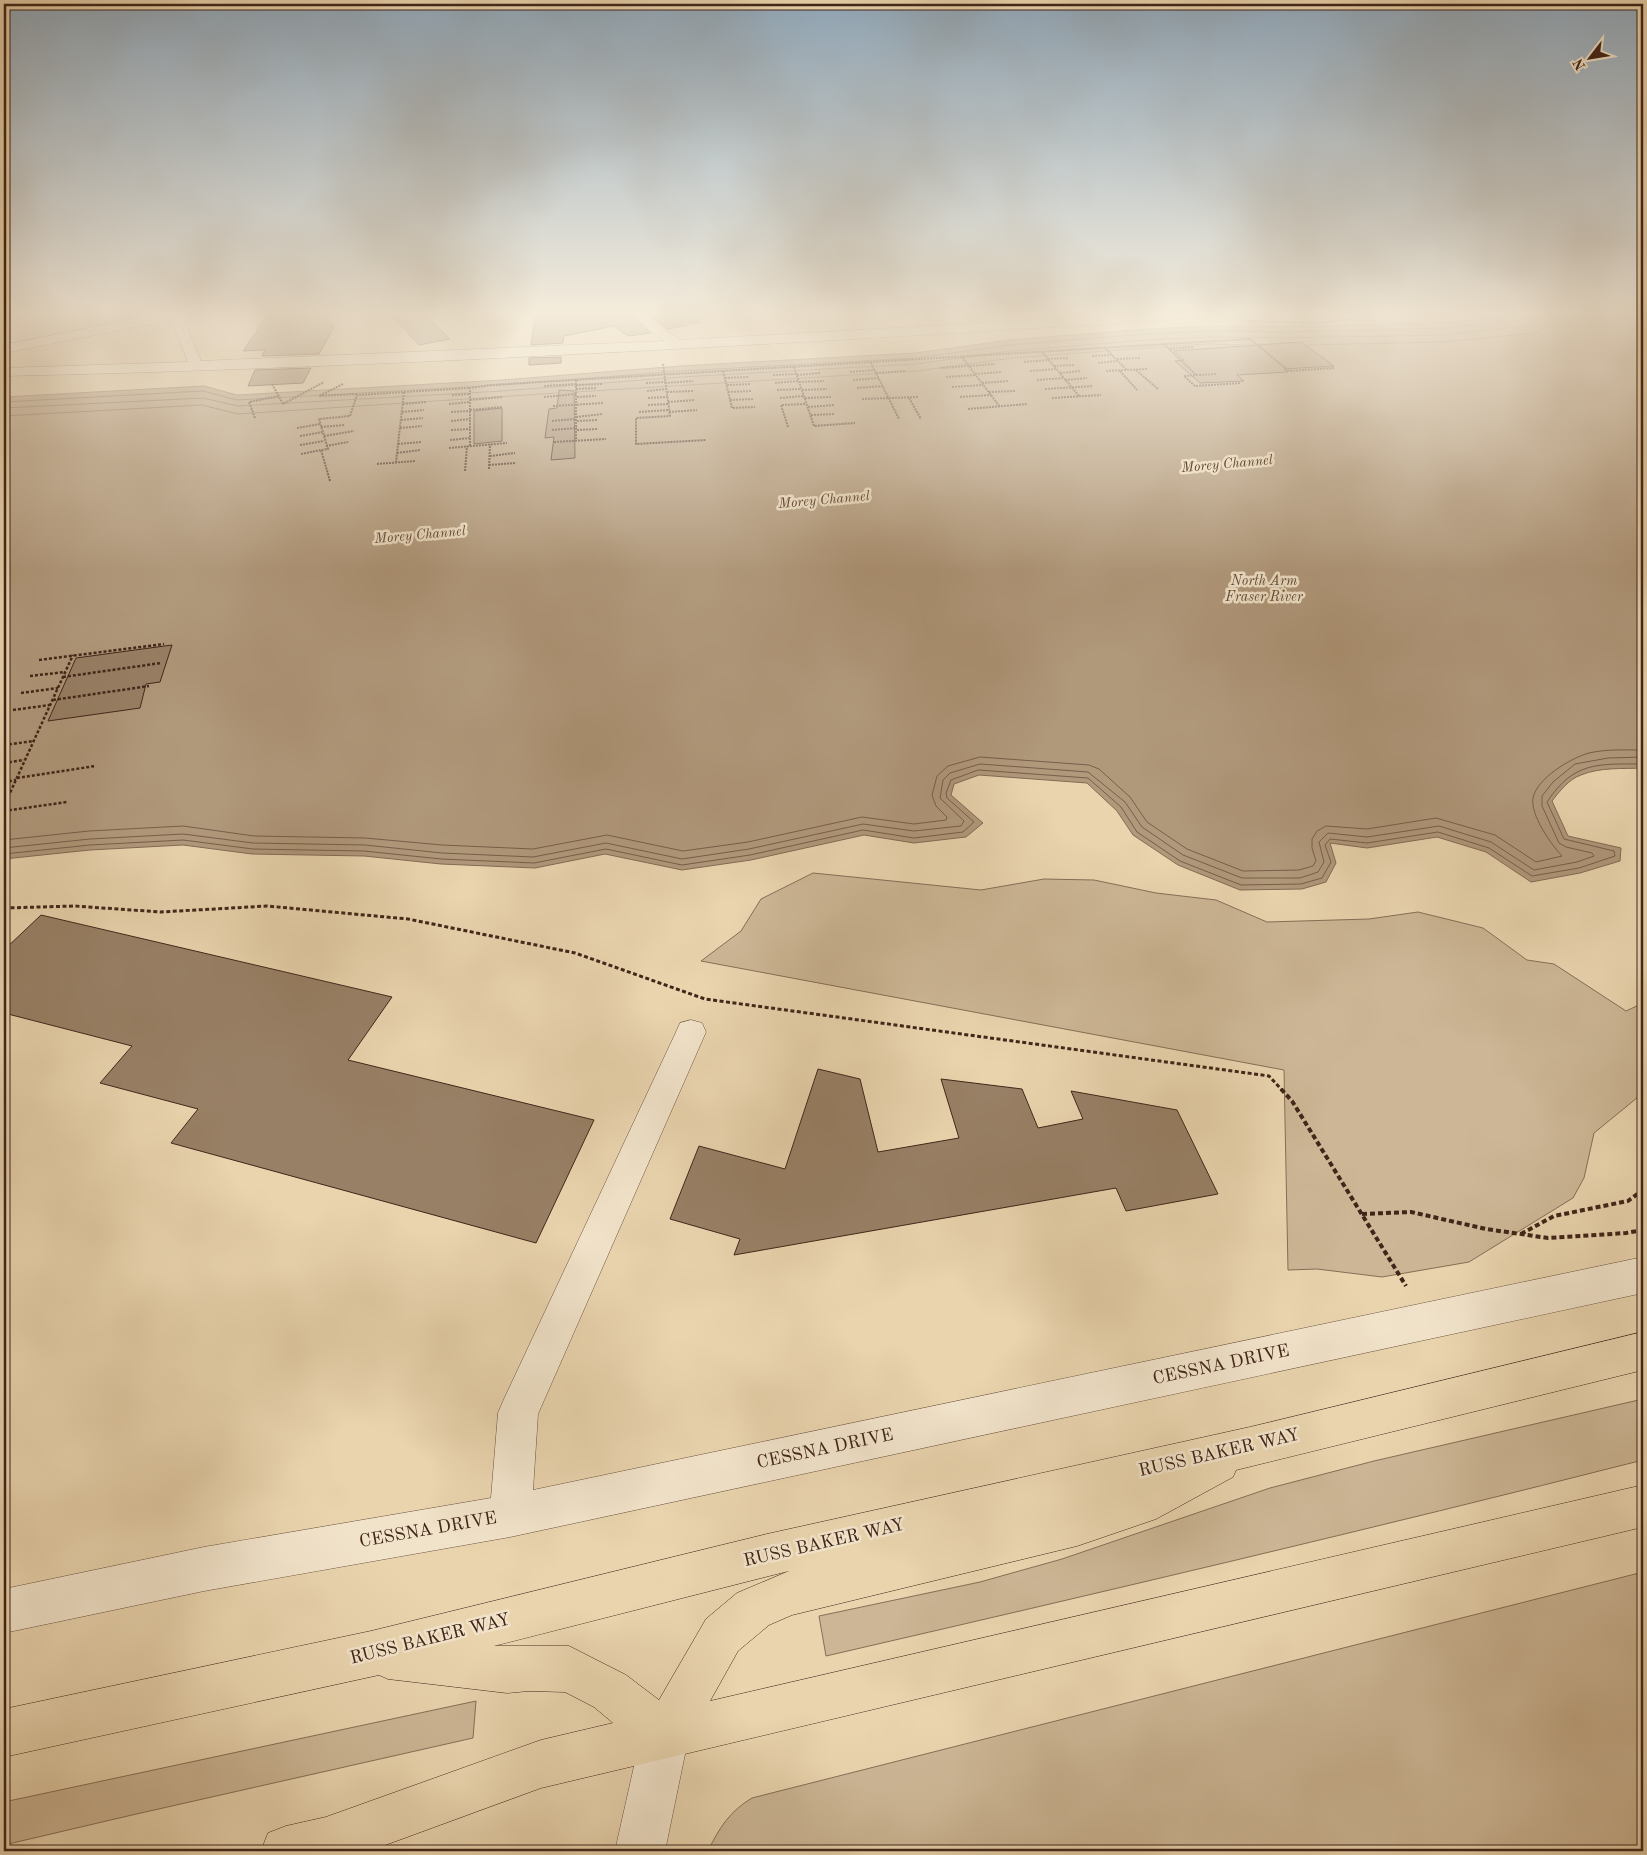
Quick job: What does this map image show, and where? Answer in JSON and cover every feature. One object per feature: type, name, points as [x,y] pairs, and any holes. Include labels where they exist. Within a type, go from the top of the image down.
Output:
[{"type":"main road","name":"RUSS BAKER WAY","points":[[4,1733],[370,1654],[776,1553],[1250,1447],[1643,1351]]},
{"type":"main road","points":[[665,1735],[722,1635],[753,1609],[790,1593],[1077,1525],[1141,1504],[1250,1447]]},
{"type":"main road","points":[[325,1848],[541,1764],[1643,1506]]},
{"type":"main road","points":[[370,1654],[507,1670],[529,1668],[569,1669],[610,1691],[665,1735]]},
{"type":"street","points":[[510,1516],[518,1414],[691,1032]]},
{"type":"street","name":"CESSNA DRIVE","points":[[4,1611],[204,1568],[510,1516],[1643,1275]]},
{"type":"street","points":[[640,1851],[665,1735]]},
{"type":"path","points":[[255,418],[248,402],[266,399]]},
{"type":"path","points":[[281,399],[284,404],[294,399]]},
{"type":"path","points":[[302,454],[328,449],[319,419],[350,416],[356,399]]},
{"type":"path","points":[[396,462],[403,399]]},
{"type":"path","points":[[449,404],[489,399]]},
{"type":"path","points":[[576,399],[576,441]]},
{"type":"path","points":[[667,399],[670,416],[636,418],[636,444],[706,440]]},
{"type":"path","points":[[754,399],[730,400],[732,408],[755,407]]},
{"type":"path","points":[[805,399],[814,426],[855,423]]},
{"type":"path","points":[[862,399],[898,399]]},
{"type":"path","points":[[889,399],[899,419]]},
{"type":"path","points":[[909,399],[921,419]]},
{"type":"path","points":[[994,399],[1000,406]]},
{"type":"path","points":[[648,405],[695,400]]},
{"type":"path","points":[[465,471],[470,438],[470,401]]},
{"type":"path","points":[[403,404],[426,402]]},
{"type":"path","points":[[553,406],[604,403]]},
{"type":"path","points":[[968,409],[1027,404]]},
{"type":"path","points":[[788,427],[781,405],[834,405]]},
{"type":"path","points":[[451,412],[502,407]]},
{"type":"path","points":[[402,412],[424,410]]},
{"type":"path","points":[[639,412],[697,410]]},
{"type":"path","points":[[552,421],[603,414]]},
{"type":"path","points":[[811,416],[836,414]]},
{"type":"path","points":[[401,420],[423,418]]},
{"type":"path","points":[[451,421],[470,419]]},
{"type":"path","points":[[576,419],[597,420]]},
{"type":"path","points":[[298,428],[345,424]]},
{"type":"path","points":[[400,428],[422,426]]},
{"type":"path","points":[[451,430],[470,429]]},
{"type":"path","points":[[552,430],[597,429]]},
{"type":"path","points":[[324,436],[354,431]]},
{"type":"path","points":[[300,436],[323,432]]},
{"type":"path","points":[[450,440],[470,438]]},
{"type":"path","points":[[554,442],[606,439]]},
{"type":"path","points":[[300,445],[325,441]]},
{"type":"path","points":[[326,446],[348,442]]},
{"type":"path","points":[[398,444],[421,442]]},
{"type":"path","points":[[450,448],[507,443]]},
{"type":"path","points":[[489,469],[490,444]]},
{"type":"path","points":[[321,450],[330,481]]},
{"type":"path","points":[[397,452],[420,450]]},
{"type":"path","points":[[490,456],[515,453]]},
{"type":"path","points":[[377,464],[414,461]]},
{"type":"path","points":[[489,465],[515,463]]},
{"type":"path","points":[[39,660],[164,644]]},
{"type":"path","points":[[4,806],[73,655]]},
{"type":"path","points":[[63,677],[160,663]]},
{"type":"path","points":[[30,676],[66,672]]},
{"type":"path","points":[[52,700],[149,686]]},
{"type":"path","points":[[21,693],[58,688]]},
{"type":"path","points":[[13,710],[50,705]]},
{"type":"path","points":[[4,745],[34,741]]},
{"type":"path","points":[[4,763],[25,760]]},
{"type":"path","points":[[4,782],[95,766]]},
{"type":"path","points":[[4,811],[67,802]]},
{"type":"path","points":[[4,908],[74,906],[161,912],[267,906],[408,920],[576,953],[705,999],[1269,1076],[1292,1101],[1406,1286]]},
{"type":"path","points":[[1520,1234],[1554,1216],[1628,1201],[1643,1190]]},
{"type":"path","points":[[1362,1214],[1411,1212],[1486,1229],[1548,1238],[1643,1230]]},
{"type":"shaded area","points":[[813,873],[981,890],[1044,879],[1094,880],[1156,893],[1216,900],[1267,922],[1369,919],[1418,912],[1483,928],[1527,960],[1554,964],[1626,1011],[1643,1003],[1643,1093],[1594,1133],[1584,1178],[1573,1198],[1469,1262],[1382,1277],[1317,1269],[1288,1270],[1284,1070],[701,961],[741,931],[761,899]]},
{"type":"shaded area","points":[[1643,1399],[1643,1460],[1031,1609],[826,1656],[819,1616],[980,1582],[1062,1559],[1270,1488],[1374,1461]]},
{"type":"shaded area","points":[[1643,1572],[1643,1851],[708,1851],[716,1835],[731,1814],[752,1798]]},
{"type":"shaded area","points":[[476,1701],[473,1738],[4,1845],[4,1802]]},
{"type":"water","name":"North Arm Fraser River","points":[[4,399],[1643,399],[1643,768],[1588,772],[1568,783],[1552,801],[1568,836],[1621,848],[1620,861],[1580,873],[1531,882],[1486,852],[1437,837],[1367,848],[1330,843],[1336,863],[1326,882],[1302,889],[1240,890],[1178,865],[1133,835],[1117,811],[1087,783],[979,775],[954,784],[951,795],[983,823],[966,837],[914,843],[864,835],[751,860],[682,870],[605,854],[535,868],[441,864],[364,856],[252,854],[183,845],[90,850],[4,859]]},
{"type":"building","points":[[558,399],[574,399],[575,458],[551,460],[554,437],[545,438],[549,409],[557,408]]},
{"type":"building","points":[[502,408],[502,441],[474,444],[474,411]]},
{"type":"building","points":[[172,645],[160,682],[146,684],[140,708],[48,721],[76,658]]},
{"type":"building","points":[[41,915],[392,997],[348,1060],[594,1120],[536,1243],[171,1143],[198,1109],[100,1083],[132,1046],[4,1013],[4,950]]},
{"type":"building","points":[[818,1069],[860,1079],[878,1152],[959,1138],[941,1079],[1022,1089],[1038,1128],[1083,1119],[1071,1091],[1177,1110],[1218,1194],[1126,1211],[1116,1188],[734,1255],[740,1239],[670,1219],[699,1146],[785,1169]]},
{"type":"water label","name":"Morey Channel","points":[[1227,464]]},
{"type":"water label","name":"Morey Channel","points":[[824,500]]},
{"type":"water label","name":"Morey Channel","points":[[420,535]]}]
